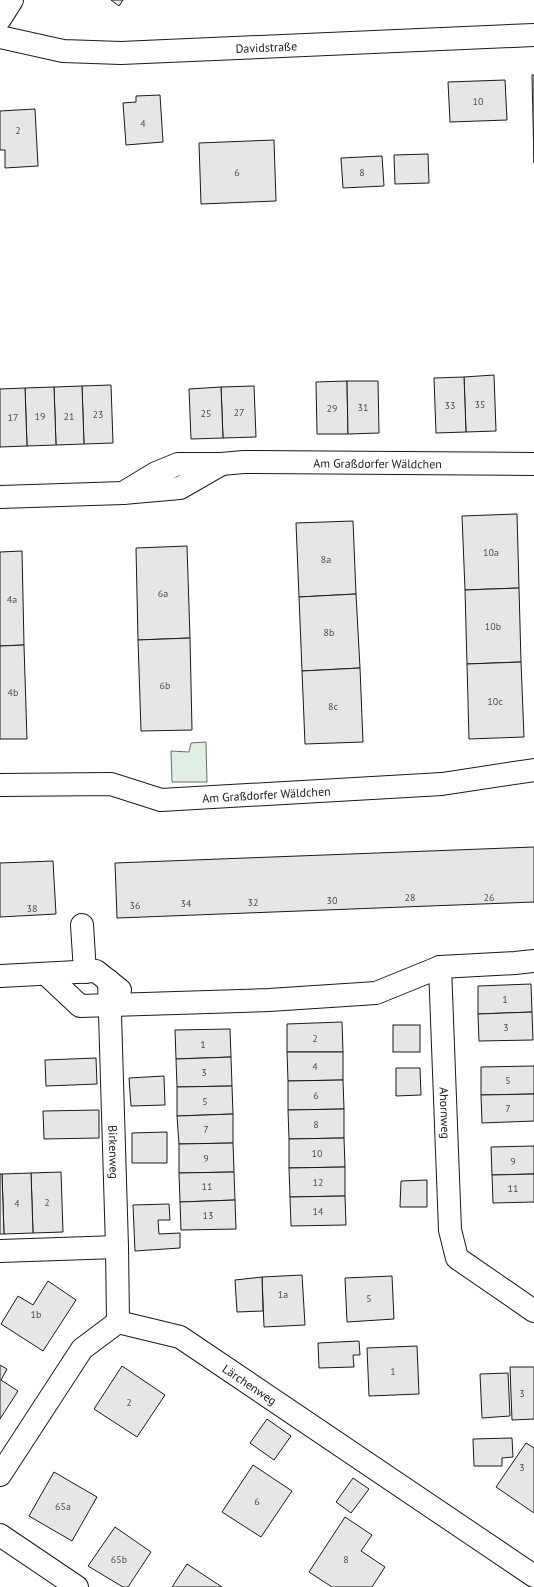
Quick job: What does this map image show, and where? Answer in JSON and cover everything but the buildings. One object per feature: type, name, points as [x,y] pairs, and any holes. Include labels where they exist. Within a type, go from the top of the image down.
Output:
[{"type":"street","points":[[0,19],[12,0]]},
{"type":"street","name":"Davidstraße","points":[[0,37],[63,51],[121,53],[534,35]]},
{"type":"street","name":"Am Graßdorfer Wäldchen","points":[[0,497],[123,493],[156,473],[178,464],[221,464],[244,462],[534,464]]},
{"type":"street","name":"Am Graßdorfer Wäldchen","points":[[0,785],[111,784],[161,800],[442,784],[534,770]]},
{"type":"street","points":[[82,926],[84,972]]},
{"type":"street","points":[[47,975],[80,1006],[269,1000],[376,993],[440,967],[534,961]]},
{"type":"street","name":"Ahornweg","points":[[440,967],[450,1230],[457,1258],[534,1311]]},
{"type":"street","points":[[0,976],[47,975],[96,971],[136,1004]]},
{"type":"street","name":"Birkenweg","points":[[109,981],[118,1322]]},
{"type":"street","points":[[0,1251],[117,1247]]},
{"type":"street","points":[[0,1475],[82,1349],[118,1322]]},
{"type":"street","name":"Lärchenweg","points":[[118,1322],[180,1337],[534,1576]]},
{"type":"street","points":[[0,1535],[77,1587]]},
{"type":"green space","points":[[206,742],[207,782],[172,782],[171,751],[189,752],[191,743]]}]
